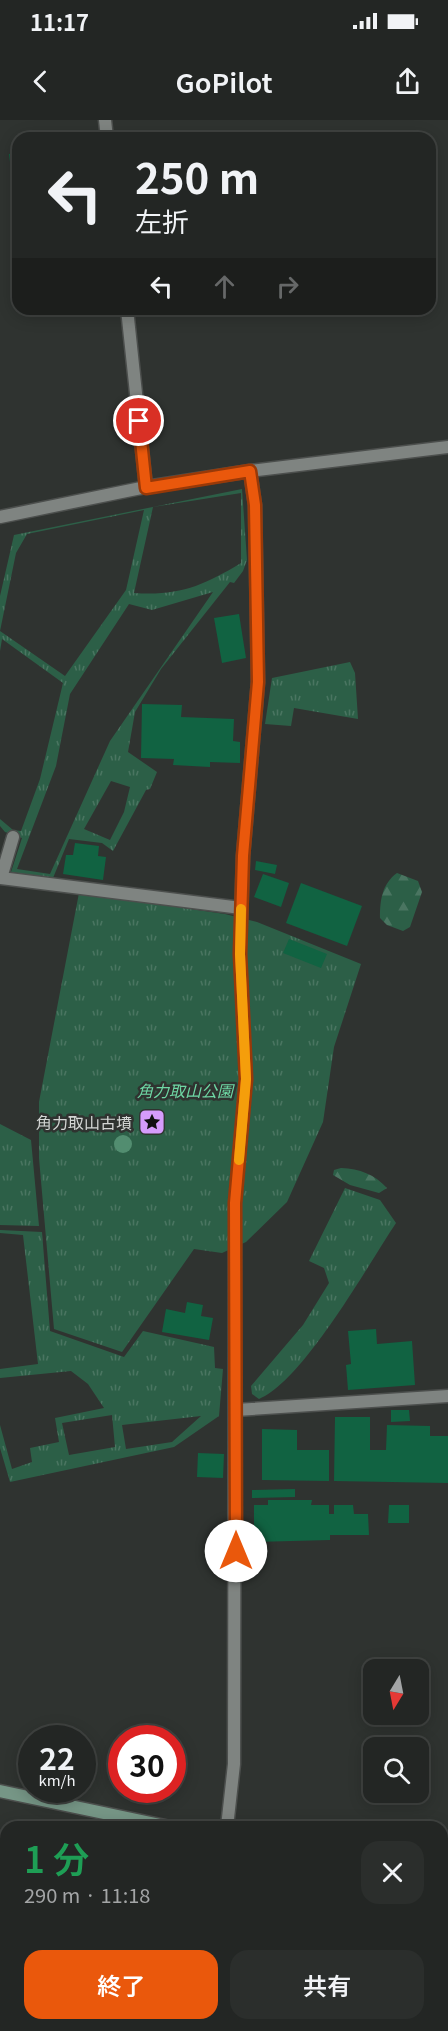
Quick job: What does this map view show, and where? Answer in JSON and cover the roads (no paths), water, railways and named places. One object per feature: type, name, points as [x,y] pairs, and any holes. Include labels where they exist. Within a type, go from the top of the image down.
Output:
[{"type":"street","points":[[128,315],[146,488]]},
{"type":"street","points":[[0,517],[146,488],[250,471],[448,447]]},
{"type":"street","points":[[228,1821],[234,1764],[235,1203],[246,1079],[240,954],[241,908],[258,682],[255,505],[250,471]]},
{"type":"street","points":[[13,837],[1,878],[241,908]]},
{"type":"street","points":[[236,1410],[448,1396]]},
{"type":"street","points":[[0,1791],[142,1821]]},
{"type":"place","name":"角力取山古墳","points":[[152,1122]]},
{"type":"park label","name":"角力取山公園","points":[[185,1090]]}]
